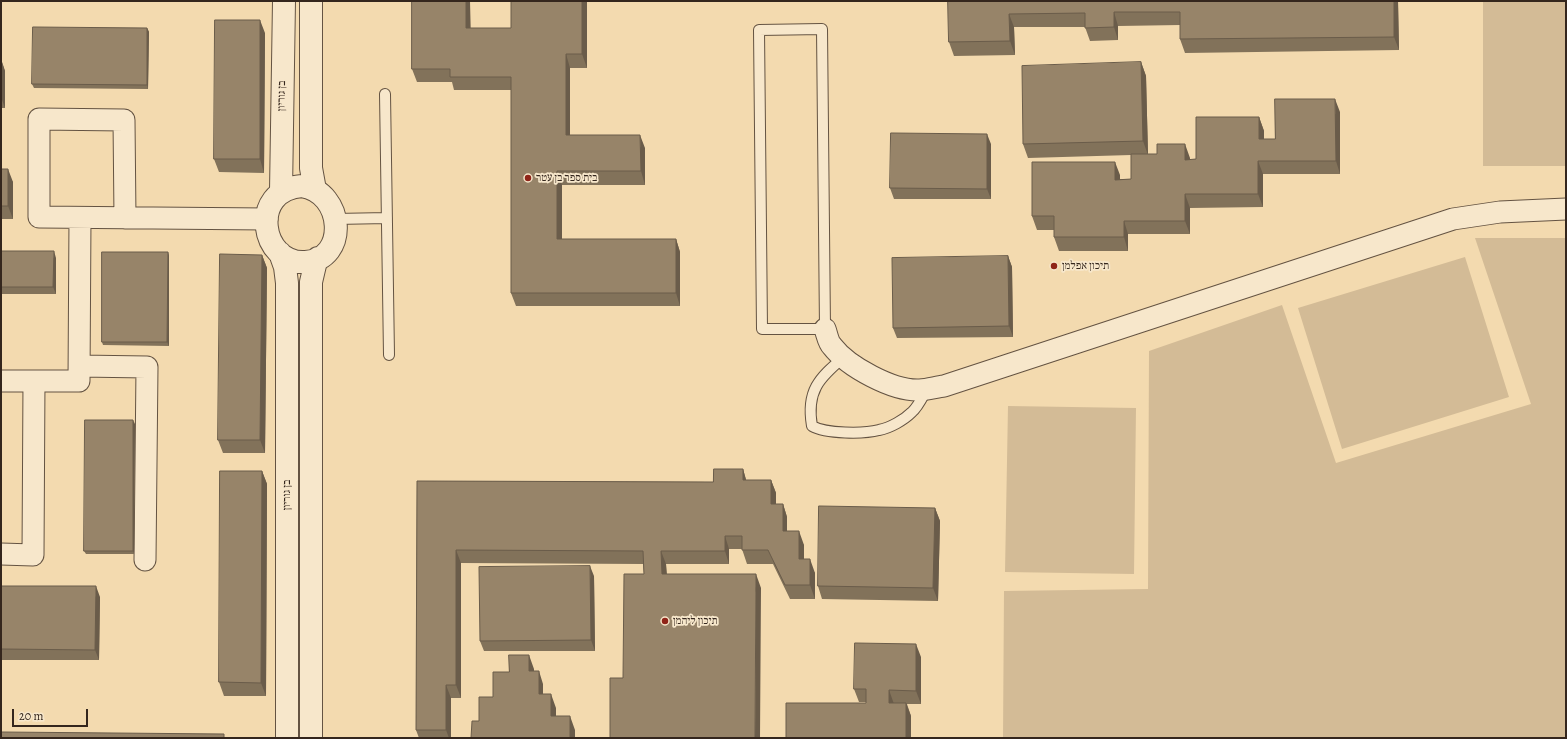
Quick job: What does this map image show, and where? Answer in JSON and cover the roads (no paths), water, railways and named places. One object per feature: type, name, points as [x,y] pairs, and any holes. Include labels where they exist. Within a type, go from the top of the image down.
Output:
[{"type":"street","name":"בן גוריון","points":[[281,191],[284,1]]},
{"type":"street","points":[[311,1],[311,168],[315,190]]},
{"type":"street","points":[[125,218],[124,120],[39,119],[39,217],[80,218],[267,219]]},
{"type":"street","points":[[302,186],[315,190],[329,201],[335,219],[334,240],[325,254],[307,262],[296,262],[286,258],[280,253],[270,239],[267,219],[270,205],[281,191],[291,187],[302,186]]},
{"type":"street","points":[[825,329],[831,346],[844,357],[878,379],[901,388],[919,390],[927,389],[944,386],[1453,219],[1506,212],[1566,209]]},
{"type":"street","points":[[1,381],[80,381],[80,218]]},
{"type":"street","name":"בן גוריון","points":[[280,253],[285,267],[288,283],[288,738]]},
{"type":"street","points":[[311,738],[311,282],[314,265],[318,258]]},
{"type":"street","points":[[80,366],[146,367],[146,560]]},
{"type":"street","points":[[1,554],[33,555],[34,381]]},
{"type":"lane","points":[[822,29],[825,329],[762,329],[759,30],[822,29]]},
{"type":"lane","points":[[385,94],[389,355]]},
{"type":"lane","points":[[335,219],[387,218]]},
{"type":"lane","points":[[844,357],[820,378],[812,393],[809,411],[812,426],[820,430],[836,432],[879,430],[894,424],[913,412],[927,389]]},
{"type":"place","name":"בית ספר בן עטר","points":[[528,178]]},
{"type":"place","name":"תיכון אפלמן","points":[[1054,266]]},
{"type":"place","name":"תיכון ליהמן","points":[[665,621]]}]
